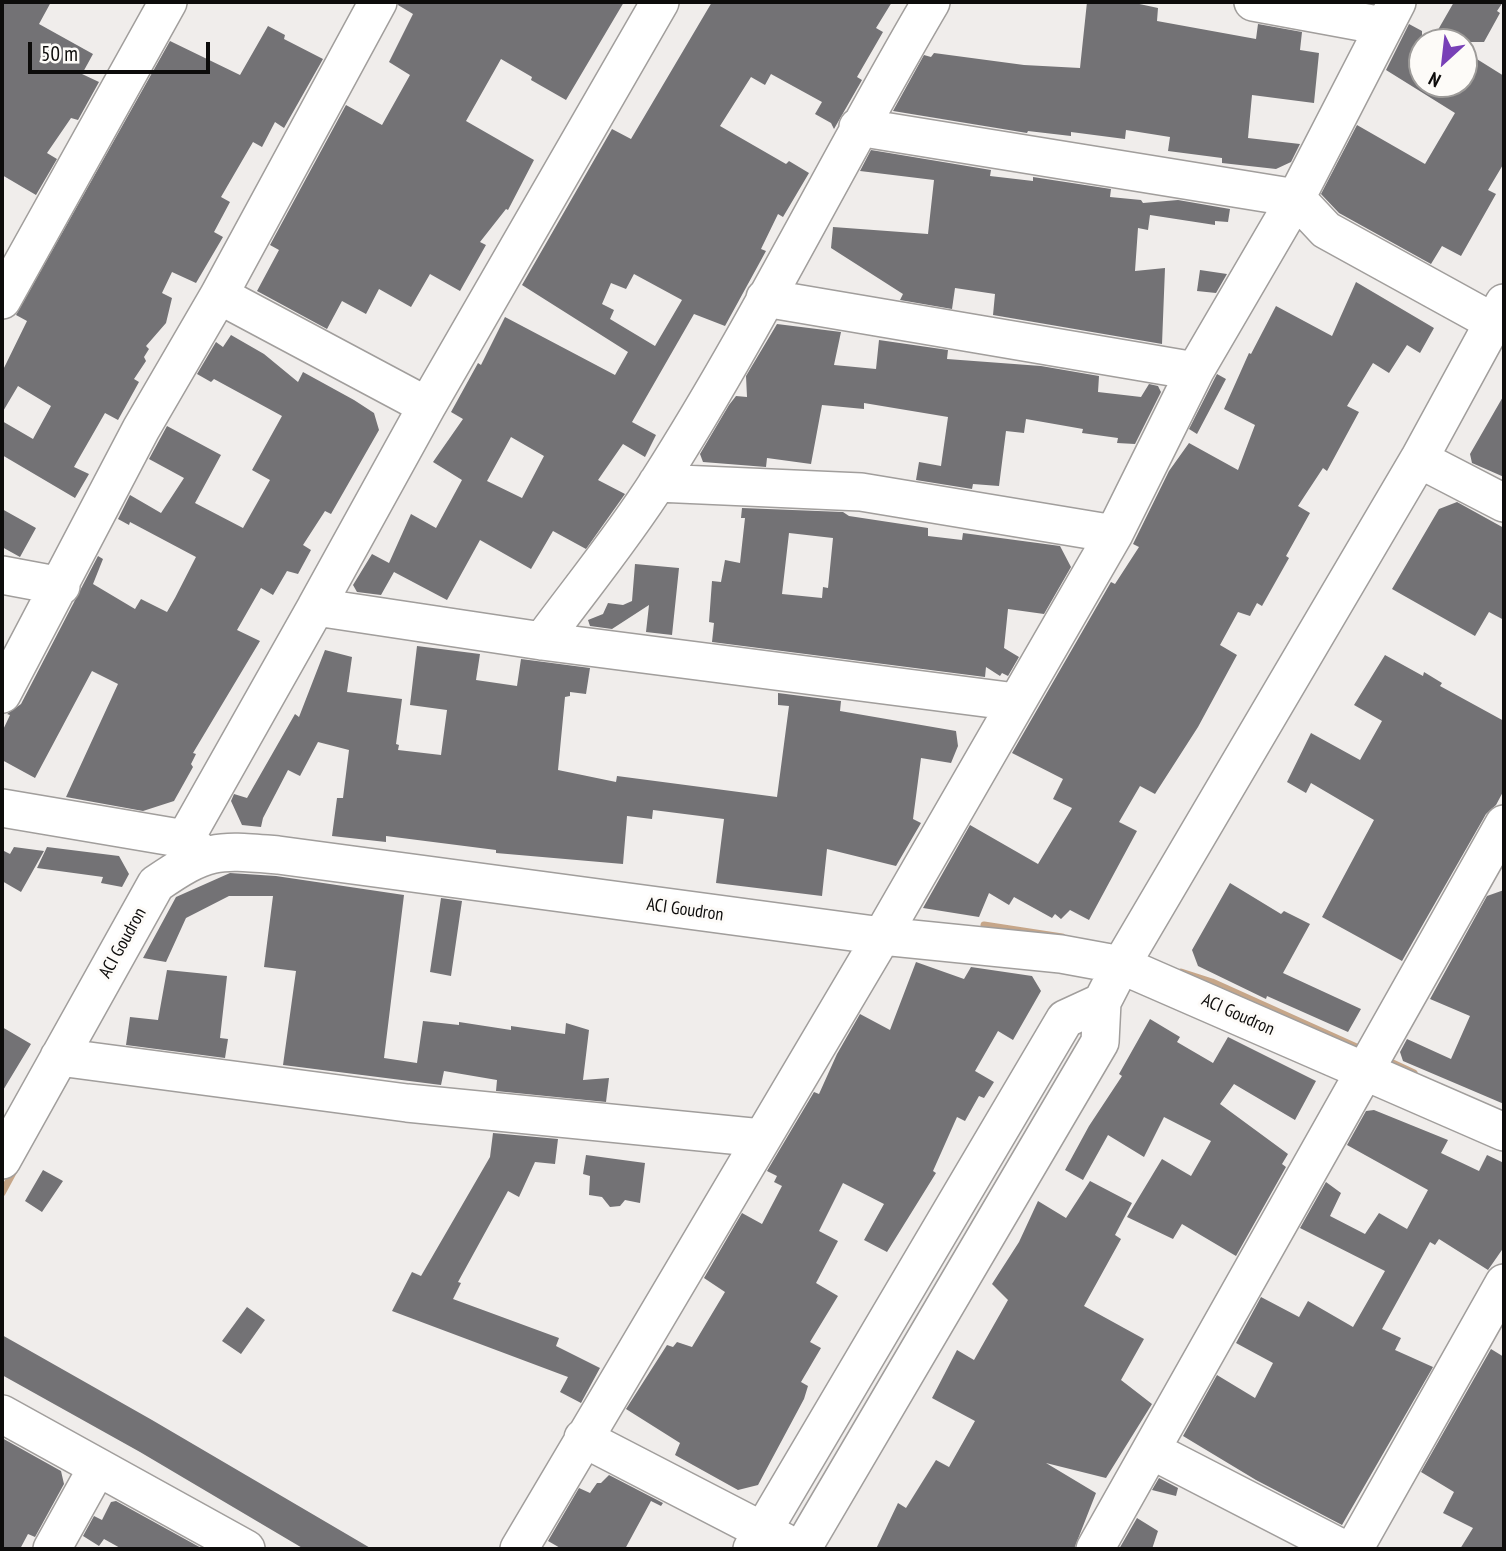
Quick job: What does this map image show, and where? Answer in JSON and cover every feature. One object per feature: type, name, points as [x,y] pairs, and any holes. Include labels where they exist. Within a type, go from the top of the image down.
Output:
[{"type":"street","points":[[2,300],[168,2]]},
{"type":"street","points":[[2,694],[141,429],[219,295],[378,2]]},
{"type":"street","points":[[2,808],[195,847],[316,607],[427,405],[660,2]]},
{"type":"street","points":[[542,640],[657,483],[765,298],[858,127],[931,2]]},
{"type":"street","points":[[519,1549],[882,936],[1114,534],[1195,371],[1296,198],[1390,14],[1253,2]]},
{"type":"street","points":[[583,1438],[757,1540],[800,1549],[1100,1042],[1102,1002],[1121,965],[1419,459],[1499,313],[1326,230],[1296,198],[858,127]]},
{"type":"street","points":[[219,295],[427,405]]},
{"type":"street","points":[[765,298],[1195,371]]},
{"type":"street","points":[[1419,459],[1504,503]]},
{"type":"street","points":[[657,483],[861,492],[1114,534]]},
{"type":"street","points":[[2,575],[61,586]]},
{"type":"street","points":[[316,607],[542,640],[1016,702]]},
{"type":"street","points":[[1096,1549],[1365,1071],[1495,859],[1504,824]]},
{"type":"street","name":"ACI Goudron","points":[[2,1160],[156,884],[189,861],[195,847],[278,855],[882,936],[1061,954],[1121,965],[1504,1132]]},
{"type":"street","points":[[757,1540],[1065,1019],[1102,1002]]},
{"type":"street","points":[[59,1057],[407,1102],[762,1138]]},
{"type":"street","points":[[1354,1549],[1504,1283]]},
{"type":"street","points":[[2,1414],[246,1549]]},
{"type":"street","points":[[1151,1450],[1343,1549]]},
{"type":"street","points":[[52,1549],[97,1468]]},
{"type":"building","points":[[2,2],[51,2],[39,24],[93,54],[82,74],[99,82],[78,120],[71,118],[47,153],[57,159],[36,195],[2,175]]},
{"type":"building","points":[[399,2],[624,2],[566,100],[501,59],[466,121],[534,160],[508,210],[506,209],[480,242],[486,245],[460,291],[430,274],[411,307],[379,289],[366,314],[342,301],[327,329],[257,291],[279,250],[270,245],[346,105],[382,125],[410,75],[389,62],[413,14],[398,5]]},
{"type":"building","points":[[712,2],[892,2],[876,28],[883,32],[857,77],[862,80],[834,129],[831,123],[815,114],[822,102],[771,74],[765,85],[751,77],[720,126],[786,164],[789,161],[809,173],[783,217],[778,214],[761,249],[766,251],[725,326],[694,314],[632,422],[656,435],[645,457],[623,444],[598,480],[625,494],[586,549],[553,531],[531,569],[480,540],[447,600],[394,572],[381,595],[357,592],[353,585],[372,554],[389,563],[411,514],[436,528],[462,480],[433,462],[463,419],[451,412],[478,363],[481,365],[505,317],[615,375],[628,352],[522,285],[612,129],[631,139]],"holes":[[[634,274],[682,300],[655,346],[610,319],[614,310],[602,304],[611,283],[626,289]],[[511,437],[544,456],[522,498],[487,481]]]},
{"type":"building","points":[[1087,2],[1130,2],[1158,8],[1157,21],[1256,39],[1258,24],[1302,32],[1300,50],[1319,53],[1314,103],[1252,95],[1248,138],[1300,144],[1291,162],[1276,169],[1222,163],[1222,158],[1168,151],[1170,137],[1126,130],[1125,139],[1071,132],[1071,136],[1027,133],[893,111],[924,55],[931,57],[934,53],[1024,65],[1080,68]]},
{"type":"building","points":[[1454,2],[1503,2],[1484,42],[1478,42],[1478,28],[1439,28]]},
{"type":"building","points":[[1409,24],[1416,28],[1408,28],[1408,84],[1386,70]]},
{"type":"building","points":[[268,26],[285,35],[284,39],[323,59],[284,128],[275,122],[262,147],[253,142],[221,197],[230,202],[214,232],[223,237],[196,283],[172,272],[162,293],[172,298],[166,323],[146,346],[149,349],[144,357],[146,361],[134,379],[139,382],[118,420],[105,413],[74,467],[89,474],[75,498],[2,455],[2,421],[33,439],[51,406],[18,386],[2,413],[2,372],[27,321],[16,315],[170,41],[240,75]]},
{"type":"building","points":[[1478,60],[1504,76],[1504,163],[1488,190],[1496,194],[1461,256],[1442,246],[1431,264],[1339,213],[1321,194],[1357,125],[1425,164],[1455,113],[1431,98],[1478,98]]},
{"type":"building","points":[[871,150],[991,170],[990,176],[1033,181],[1033,177],[1111,189],[1110,197],[1141,200],[1143,203],[1178,200],[1230,209],[1228,222],[1215,221],[1215,225],[1150,215],[1148,230],[1138,228],[1135,271],[1165,268],[1162,344],[993,315],[995,294],[955,288],[952,309],[900,300],[903,294],[831,248],[833,227],[928,234],[934,180],[860,171]]},
{"type":"building","points":[[1200,270],[1227,274],[1216,293],[1197,291]]},
{"type":"building","points":[[1356,282],[1434,328],[1420,353],[1407,345],[1389,373],[1373,363],[1347,406],[1359,412],[1327,471],[1323,468],[1298,506],[1310,513],[1286,556],[1289,558],[1262,606],[1257,603],[1250,616],[1238,612],[1220,645],[1237,655],[1198,727],[1155,794],[1140,786],[1119,822],[1137,831],[1089,920],[1070,910],[1061,919],[1055,914],[1052,918],[1014,897],[1009,905],[989,893],[979,917],[923,908],[970,825],[1038,864],[1072,808],[1053,799],[1063,779],[1012,753],[1111,582],[1115,584],[1139,547],[1133,544],[1169,471],[1189,443],[1238,470],[1255,425],[1224,409],[1249,353],[1251,354],[1276,306],[1332,336]]},
{"type":"building","points":[[777,324],[841,332],[834,365],[876,369],[879,340],[948,350],[947,359],[1041,366],[1099,376],[1098,392],[1141,397],[1149,384],[1158,386],[1161,392],[1135,444],[1117,443],[1118,438],[1082,433],[1083,429],[1026,419],[1024,433],[1006,431],[999,486],[973,484],[972,489],[916,480],[919,462],[941,466],[948,417],[864,403],[864,409],[822,405],[811,464],[767,458],[766,467],[703,462],[700,454],[729,405],[736,396],[747,397],[746,376]]},
{"type":"building","points":[[231,335],[264,354],[298,382],[303,372],[354,400],[374,413],[379,430],[331,514],[325,511],[303,545],[311,550],[298,574],[287,571],[273,595],[261,588],[237,630],[260,641],[193,753],[196,754],[191,764],[193,767],[174,801],[143,811],[66,797],[118,684],[92,671],[35,778],[2,760],[2,732],[10,715],[7,714],[21,704],[98,556],[103,559],[93,584],[135,609],[141,599],[167,612],[175,598],[196,557],[130,522],[129,525],[118,519],[130,495],[161,513],[184,478],[149,459],[167,426],[221,455],[195,503],[243,528],[270,480],[252,470],[282,416],[214,379],[211,382],[197,374],[216,342],[223,347]]},
{"type":"building","points":[[1217,374],[1226,379],[1197,434],[1189,429]]},
{"type":"building","points":[[1504,395],[1504,477],[1472,463],[1470,454]]},
{"type":"building","points":[[1457,502],[1504,528],[1504,620],[1489,612],[1475,636],[1392,589],[1439,509]]},
{"type":"building","points":[[742,508],[843,512],[849,516],[928,528],[928,536],[962,540],[963,533],[1060,546],[1071,567],[1044,614],[1008,609],[1004,648],[1019,657],[1008,676],[1002,673],[1000,676],[986,667],[985,677],[712,642],[714,623],[709,622],[712,581],[721,582],[725,560],[740,563],[745,518],[741,518]],"holes":[[[789,533],[833,538],[828,588],[823,587],[822,598],[782,594]]]},
{"type":"building","points":[[2,509],[36,528],[20,557],[2,547]]},
{"type":"building","points":[[635,564],[679,568],[672,635],[646,632],[649,605],[612,629],[590,626],[588,620],[603,614],[608,603],[623,605],[632,601]]},
{"type":"building","points":[[417,646],[480,654],[476,680],[517,686],[521,659],[590,668],[586,694],[570,692],[570,696],[565,697],[558,770],[616,782],[617,776],[777,797],[789,706],[778,705],[778,693],[841,701],[840,711],[956,731],[958,746],[951,763],[921,758],[913,819],[921,823],[896,866],[827,849],[822,896],[716,883],[724,819],[653,810],[652,819],[627,816],[623,864],[496,853],[496,850],[386,836],[386,842],[332,836],[337,798],[343,798],[349,750],[318,742],[300,776],[288,770],[261,827],[242,825],[231,801],[234,794],[247,798],[295,714],[299,717],[325,650],[352,657],[347,692],[402,699],[396,744],[399,745],[398,750],[441,755],[447,710],[410,705]]},
{"type":"building","points":[[1385,655],[1423,676],[1424,672],[1442,683],[1440,686],[1504,721],[1504,790],[1496,805],[1486,814],[1402,961],[1322,917],[1374,820],[1311,783],[1306,793],[1287,782],[1311,733],[1360,760],[1382,721],[1354,705]]},
{"type":"building","points":[[14,847],[44,851],[21,892],[2,881],[2,850],[10,854]]},
{"type":"building","points":[[47,847],[119,856],[129,874],[122,887],[101,883],[103,877],[37,868]]},
{"type":"building","points":[[230,873],[276,876],[404,895],[384,1058],[417,1063],[423,1021],[459,1025],[459,1022],[511,1030],[511,1026],[565,1034],[566,1023],[589,1030],[583,1080],[609,1078],[606,1102],[496,1091],[497,1080],[444,1071],[441,1085],[283,1065],[296,971],[264,967],[273,896],[229,896],[186,918],[166,962],[143,958],[176,897]]},
{"type":"building","points":[[1230,883],[1281,914],[1284,911],[1310,924],[1283,973],[1361,1009],[1348,1032],[1267,996],[1266,999],[1198,966],[1192,950]]},
{"type":"building","points":[[1504,890],[1504,1104],[1403,1061],[1400,1052],[1407,1039],[1451,1059],[1470,1016],[1430,999],[1487,896]]},
{"type":"building","points":[[441,898],[462,901],[451,976],[430,972]]},
{"type":"building","points":[[916,962],[964,979],[971,967],[1032,976],[1041,991],[1013,1040],[998,1031],[975,1071],[994,1082],[984,1098],[979,1096],[965,1121],[957,1117],[933,1171],[936,1173],[887,1252],[864,1240],[884,1204],[843,1183],[819,1231],[838,1241],[816,1283],[838,1296],[810,1342],[821,1348],[801,1382],[808,1386],[804,1399],[758,1485],[738,1490],[675,1455],[680,1443],[626,1409],[667,1345],[673,1347],[677,1342],[692,1347],[725,1292],[704,1278],[742,1213],[762,1224],[782,1186],[774,1182],[777,1176],[767,1171],[814,1092],[819,1094],[837,1054],[860,1014],[890,1030]]},
{"type":"building","points":[[167,970],[227,976],[220,1038],[228,1039],[225,1058],[126,1045],[130,1017],[158,1020]]},
{"type":"building","points":[[1150,1019],[1180,1037],[1177,1042],[1213,1063],[1228,1037],[1316,1081],[1295,1120],[1234,1084],[1220,1104],[1288,1154],[1282,1164],[1286,1167],[1236,1256],[1182,1224],[1173,1239],[1127,1217],[1162,1159],[1191,1176],[1211,1141],[1164,1117],[1144,1157],[1108,1135],[1083,1180],[1065,1170],[1089,1126],[1122,1076],[1119,1074]]},
{"type":"building","points":[[2,1027],[31,1044],[2,1092]]},
{"type":"building","points":[[1374,1110],[1448,1140],[1441,1153],[1479,1171],[1487,1155],[1504,1163],[1504,1247],[1488,1270],[1439,1239],[1435,1245],[1430,1242],[1382,1329],[1401,1338],[1395,1350],[1433,1367],[1342,1525],[1256,1480],[1183,1436],[1217,1375],[1255,1398],[1273,1363],[1236,1343],[1261,1297],[1299,1317],[1308,1301],[1353,1327],[1385,1271],[1300,1228],[1326,1182],[1341,1193],[1330,1216],[1365,1234],[1379,1213],[1407,1229],[1428,1190],[1347,1145],[1366,1111]]},
{"type":"building","points":[[493,1133],[558,1139],[555,1164],[535,1162],[519,1197],[508,1191],[458,1282],[461,1283],[453,1299],[559,1338],[556,1346],[600,1368],[581,1403],[560,1392],[568,1377],[392,1311],[412,1272],[421,1276],[490,1157]]},
{"type":"building","points":[[586,1155],[645,1163],[640,1203],[625,1200],[620,1206],[610,1207],[602,1197],[589,1195],[590,1176],[583,1174]]},
{"type":"building","points":[[43,1170],[63,1181],[42,1212],[25,1201]]},
{"type":"building","points":[[1090,1181],[1132,1203],[1115,1235],[1121,1239],[1084,1306],[1144,1339],[1121,1380],[1152,1404],[1106,1478],[1046,1463],[1096,1493],[1074,1549],[876,1549],[898,1503],[906,1508],[936,1460],[949,1467],[975,1421],[932,1398],[957,1350],[974,1360],[1008,1300],[992,1284],[1019,1242],[1038,1201],[1066,1218]]},
{"type":"building","points":[[247,1307],[265,1320],[241,1354],[222,1341]]},
{"type":"building","points":[[2,1335],[372,1549],[304,1549],[140,1452],[2,1375]]},
{"type":"building","points":[[1491,1349],[1504,1357],[1504,1549],[1460,1549],[1473,1528],[1443,1513],[1454,1492],[1421,1472]]},
{"type":"building","points":[[2,1438],[61,1471],[64,1484],[35,1537],[28,1534],[20,1549],[2,1549]]},
{"type":"building","points":[[609,1475],[663,1503],[661,1506],[651,1501],[625,1549],[562,1549],[548,1541],[579,1488],[590,1493],[597,1483],[601,1483]]},
{"type":"building","points":[[1159,1478],[1178,1488],[1176,1496],[1152,1490]]},
{"type":"building","points":[[116,1501],[203,1549],[122,1549],[104,1539],[99,1546],[83,1536],[94,1516],[102,1520],[111,1502]]},
{"type":"building","points":[[1137,1518],[1158,1531],[1152,1549],[1119,1549]]},
{"type":"waterway","points":[[984,925],[1062,937]]},
{"type":"waterway","points":[[1181,972],[1212,982],[1363,1050]]},
{"type":"waterway","points":[[1384,1059],[1414,1073]]},
{"type":"waterway","points":[[2,1193],[15,1169]]}]
